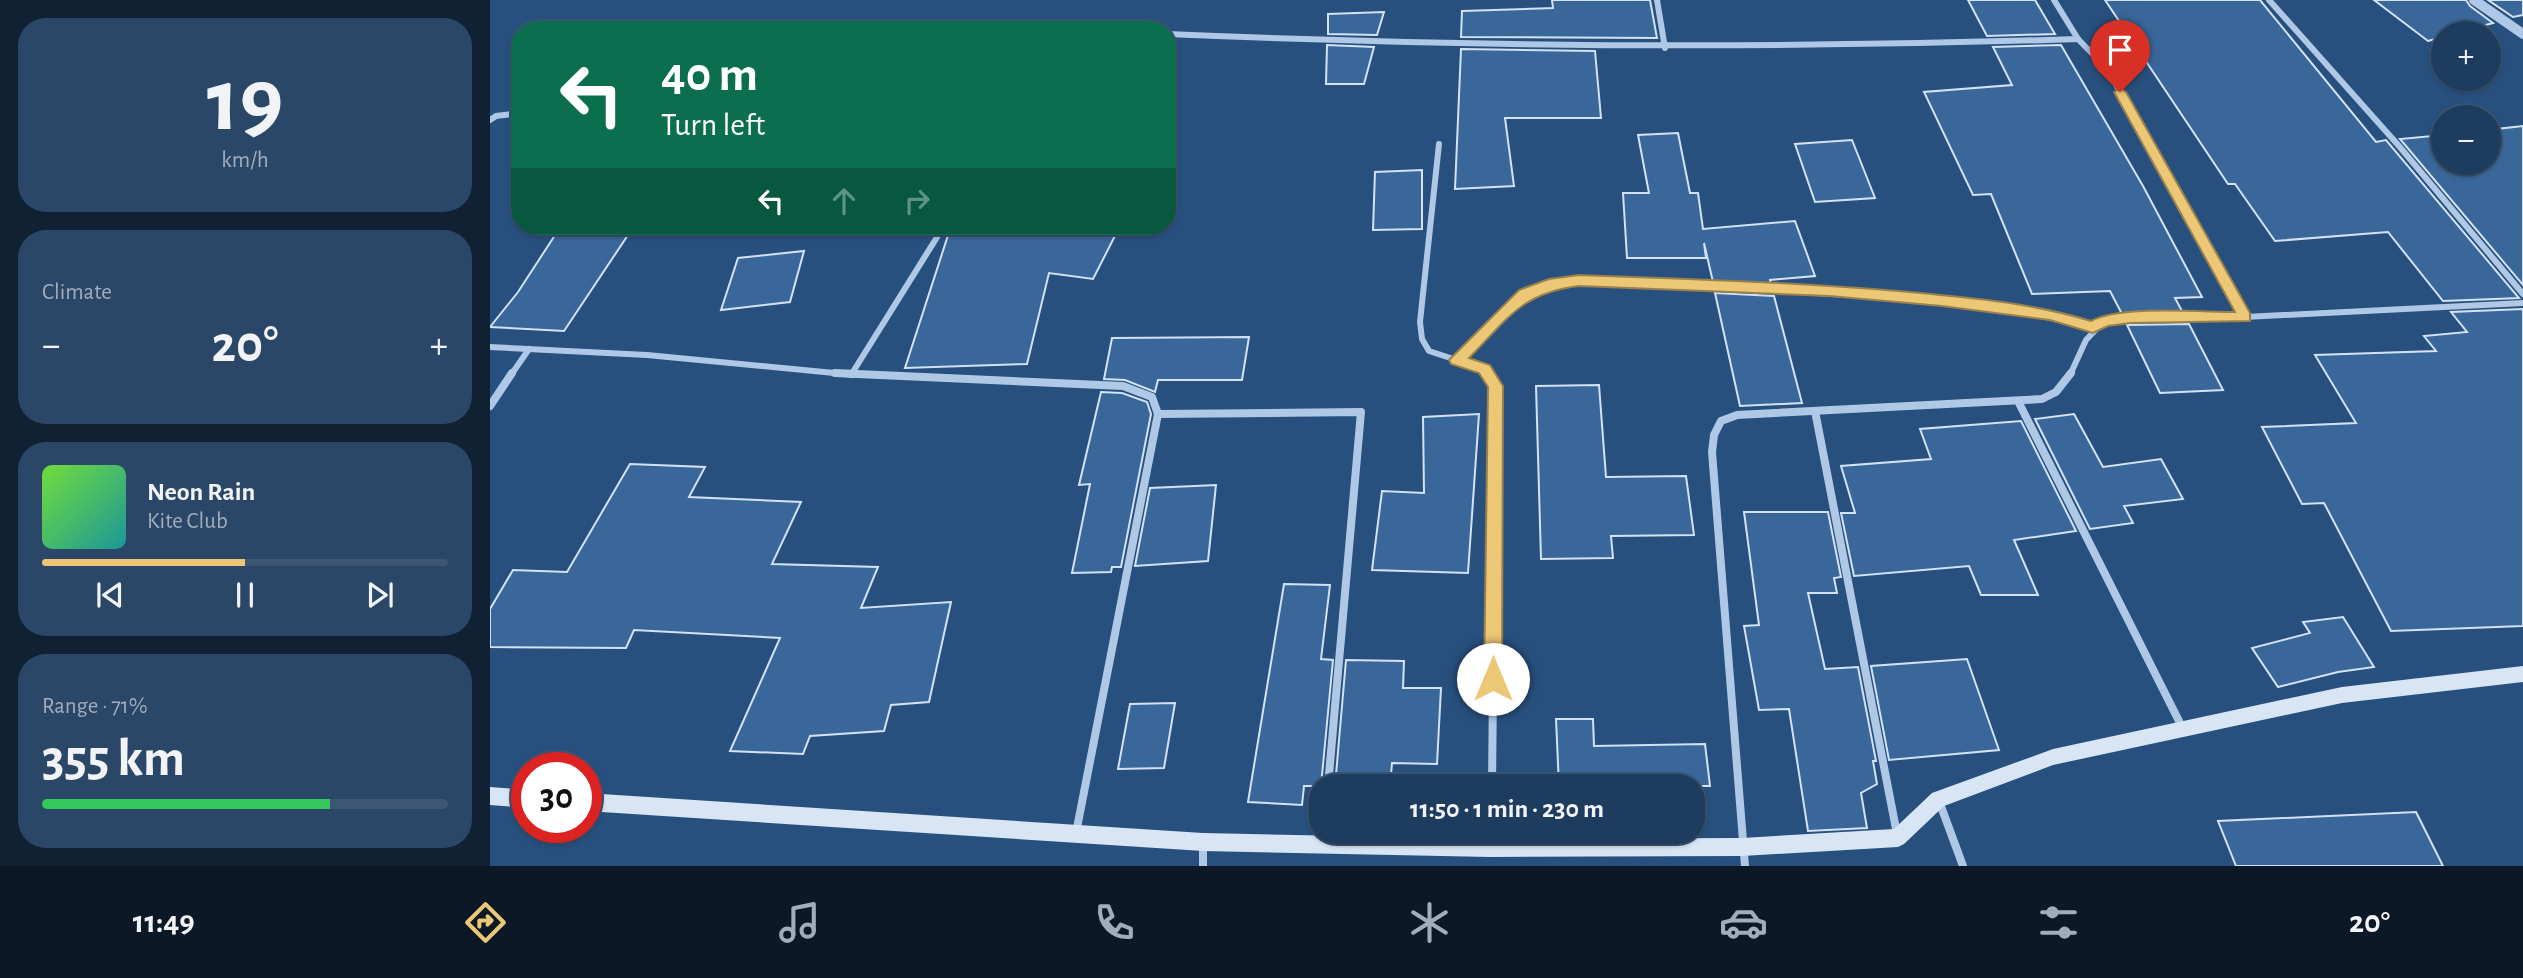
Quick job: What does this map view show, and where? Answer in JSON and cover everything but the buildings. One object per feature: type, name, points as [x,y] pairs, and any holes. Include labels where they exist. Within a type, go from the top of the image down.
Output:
[{"type":"main road","points":[[1634,844],[1742,847],[1898,838],[1938,799],[2053,757],[2342,695],[2523,674]]},
{"type":"main road","points":[[491,799],[511,799]]},
{"type":"main road","points":[[602,803],[1203,842],[1309,838]]},
{"type":"street","points":[[1657,0],[1665,48]]},
{"type":"street","points":[[2054,0],[2078,39],[2108,70],[2245,317]]},
{"type":"street","points":[[2269,0],[2399,146],[2523,294]]},
{"type":"street","points":[[2474,0],[2523,34]]},
{"type":"street","points":[[1176,34],[1405,45],[1665,48],[1904,46],[2078,39]]},
{"type":"street","points":[[490,120],[496,116],[511,114]]},
{"type":"street","points":[[1439,144],[1420,322],[1422,339],[1429,351],[1484,369],[1496,386],[1492,774]]},
{"type":"street","points":[[851,375],[938,235]]},
{"type":"street","points":[[1457,360],[1524,294],[1549,284],[1579,280],[1829,291],[1942,301],[2050,314],[2093,328]]},
{"type":"street","points":[[1745,866],[1712,452],[1714,435],[1721,421],[1737,415],[2042,399],[2057,394],[2068,384],[2080,351],[2093,328],[2105,320],[2245,317],[2523,303]]},
{"type":"street","points":[[490,347],[648,355],[851,375],[1123,386],[1152,397],[1158,414],[1076,833]]},
{"type":"street","points":[[490,406],[529,349]]},
{"type":"street","points":[[2019,402],[2183,730]]},
{"type":"street","points":[[1815,411],[1898,838]]},
{"type":"street","points":[[1158,414],[1361,412],[1329,774]]},
{"type":"street","points":[[1938,799],[1963,866]]},
{"type":"street","points":[[1203,842],[1203,866]]},
{"type":"route","points":[[1493,679],[1496,386],[1484,369],[1457,360],[1524,294],[1549,284],[1579,280],[1829,291],[2050,314],[2093,328],[2105,320],[2130,318],[2245,317],[2120,92]]}]
